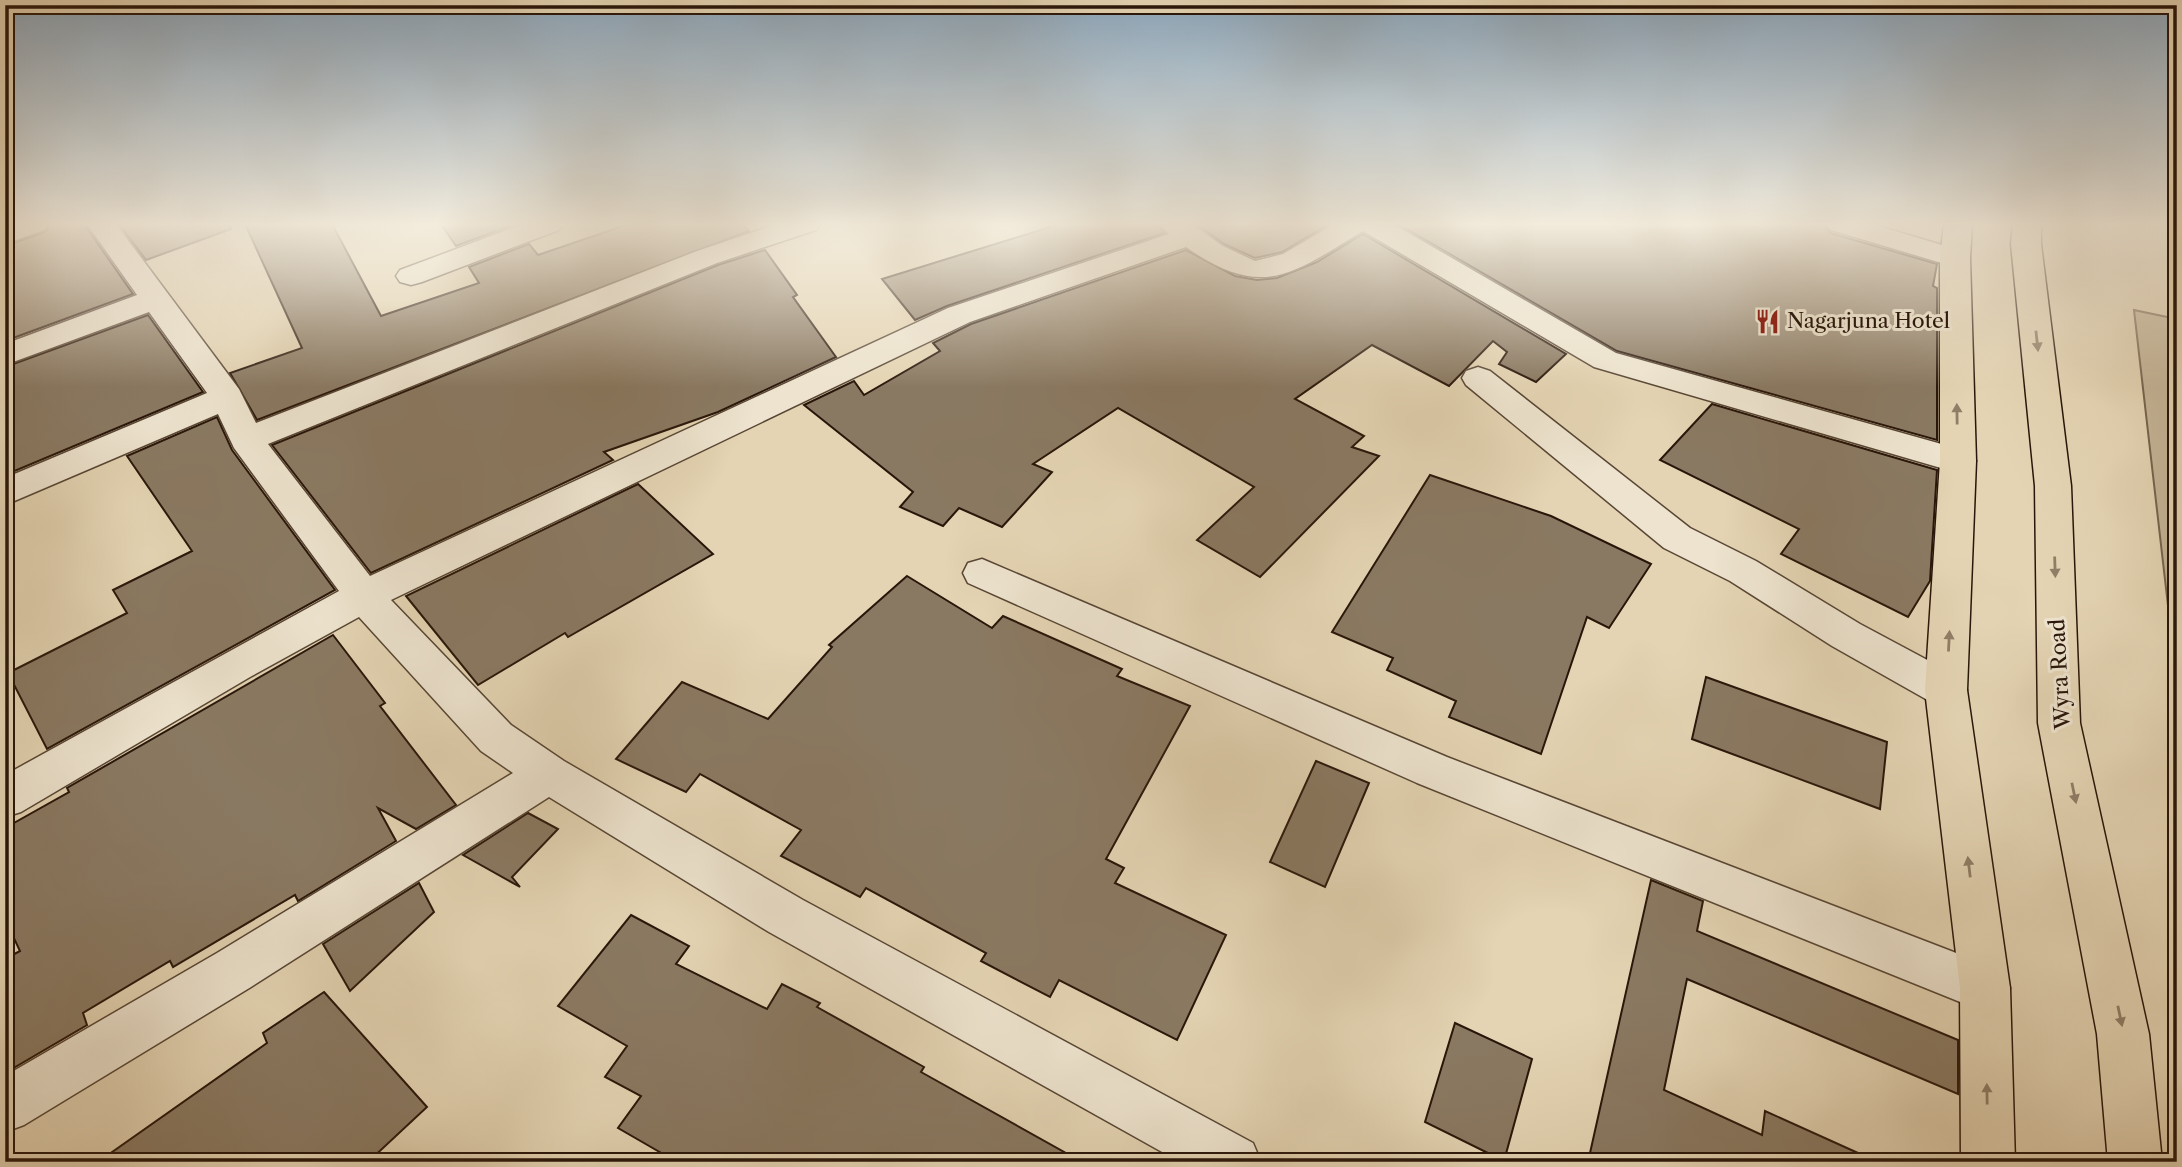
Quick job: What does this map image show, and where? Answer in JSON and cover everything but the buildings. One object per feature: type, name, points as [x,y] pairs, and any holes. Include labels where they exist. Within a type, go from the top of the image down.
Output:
[{"type":"main road","points":[[1957,278],[1958,461],[1947,690],[1985,988],[1988,1162]]},
{"type":"main road","name":"Wyra Road","points":[[2030,278],[2053,486],[2060,723],[2123,1034],[2135,1162]]},
{"type":"street","points":[[139,278],[227,397],[246,440],[364,596],[496,738],[549,774],[786,916],[1234,1162]]},
{"type":"street","points":[[246,440],[654,278]]},
{"type":"street","points":[[5,798],[236,665],[364,596],[959,315],[1055,278]]},
{"type":"street","points":[[1465,278],[1605,360],[1958,461]]},
{"type":"street","points":[[5,355],[154,299]]},
{"type":"street","points":[[1478,378],[1676,538],[1743,571],[1846,635],[1947,690]]},
{"type":"street","points":[[5,492],[227,397]]},
{"type":"street","points":[[982,573],[1432,770],[1985,988]]},
{"type":"street","points":[[5,1106],[234,970],[549,774]]},
{"type":"shaded area","points":[[2134,310],[2177,319],[2177,684]]},
{"type":"place","name":"Nagarjuna Hotel","points":[[1767,321]]}]
